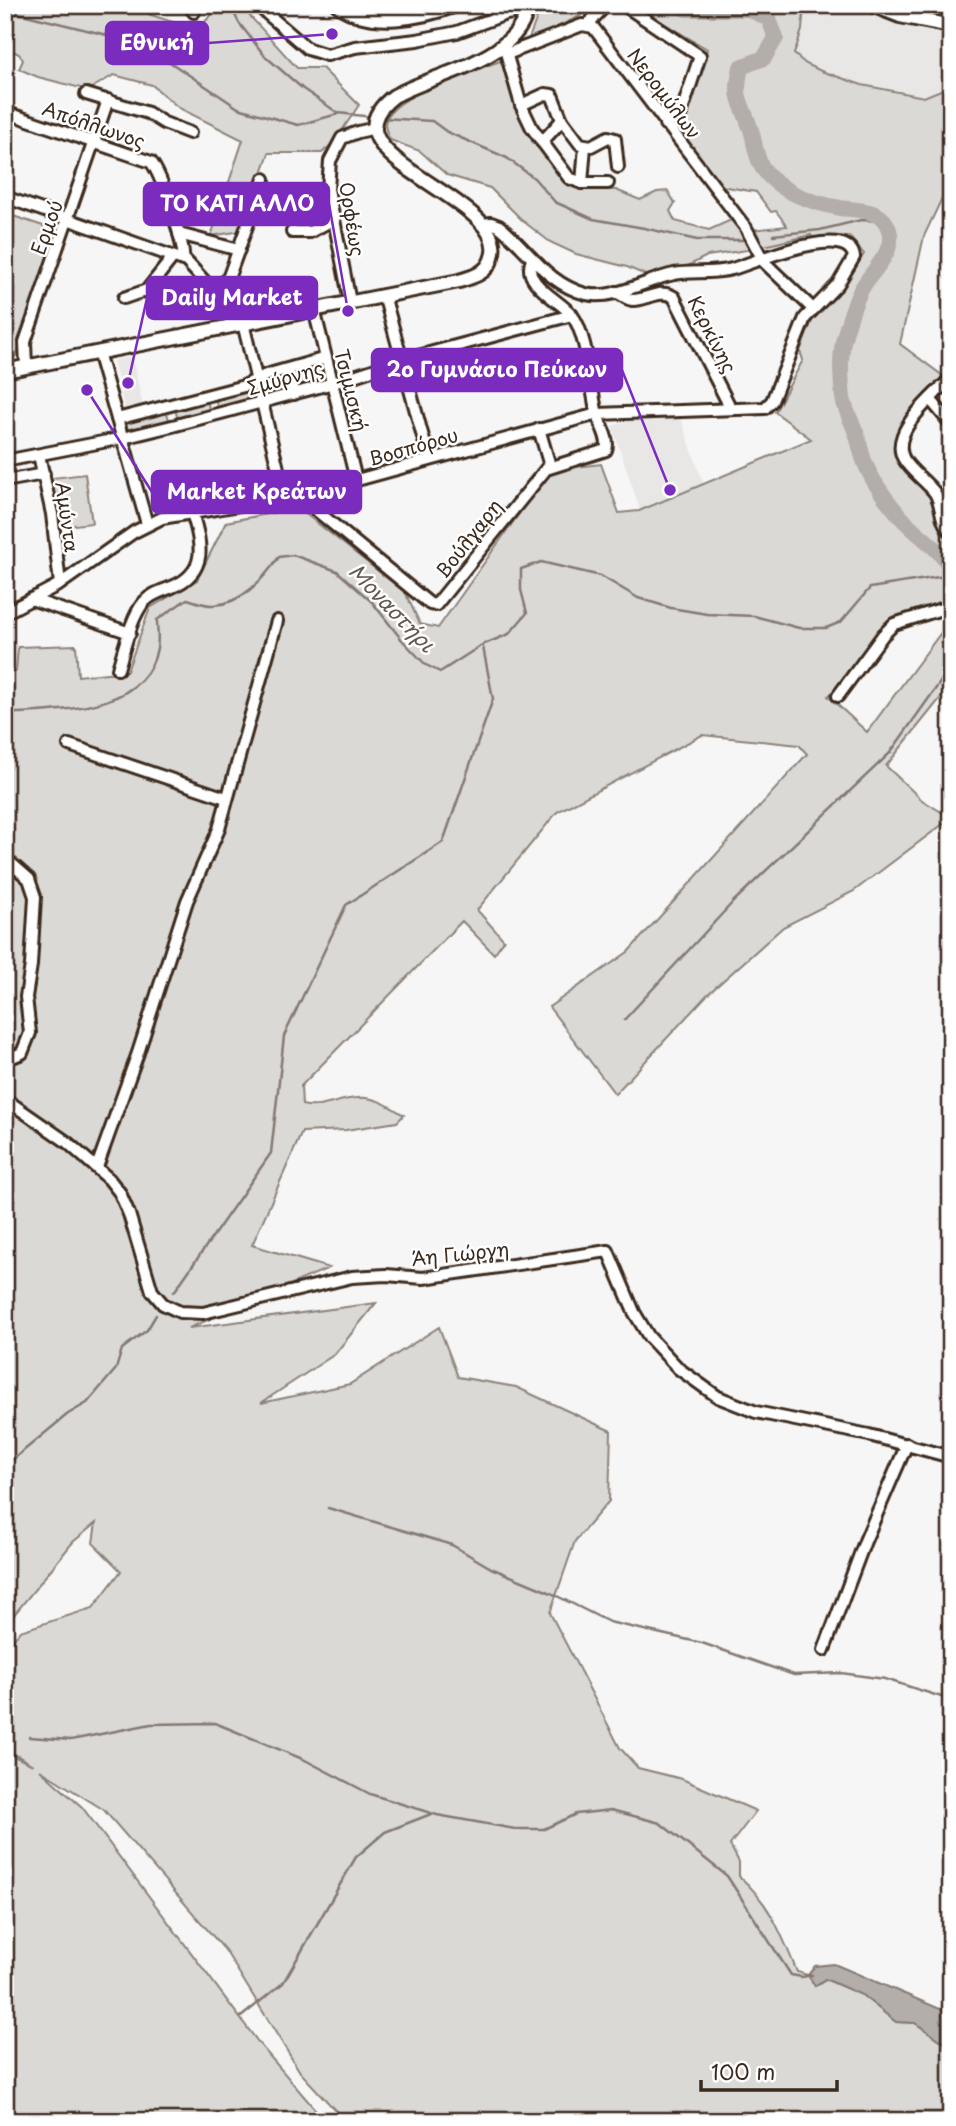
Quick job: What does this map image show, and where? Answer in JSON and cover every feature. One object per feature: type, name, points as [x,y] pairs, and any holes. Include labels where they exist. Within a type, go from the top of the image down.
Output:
[{"type":"main road","points":[[338,5],[354,15],[379,19],[425,14],[456,5]]},
{"type":"main road","points":[[872,5],[900,16],[951,26]]},
{"type":"main road","points":[[5,371],[459,281],[484,270],[491,263],[494,246],[491,233],[483,224],[388,154],[380,144],[377,121],[388,101],[407,89],[505,50],[522,25],[527,8]]},
{"type":"street","points":[[257,5],[308,49],[327,55],[355,47],[449,34],[527,8]]},
{"type":"street","points":[[606,5],[588,24],[505,50],[521,105],[531,128],[569,177],[582,183],[608,183]]},
{"type":"street","points":[[624,5],[700,56],[681,114],[666,124]]},
{"type":"street","name":"Νερομύλων","points":[[588,24],[597,32],[746,228],[761,257],[813,309]]},
{"type":"street","points":[[521,105],[548,93],[553,97],[562,120],[579,143],[585,146],[608,137],[615,139],[618,167]]},
{"type":"street","points":[[86,94],[148,113],[164,123],[190,133]]},
{"type":"street","name":"Ερμού","points":[[26,367],[25,342],[108,100]]},
{"type":"street","name":"Απόλλωνος","points":[[5,112],[153,163],[184,249],[178,258]]},
{"type":"street","points":[[542,142],[562,120]]},
{"type":"street","name":"Ορφέως","points":[[350,302],[328,181],[329,166],[336,146],[346,135],[377,121]]},
{"type":"street","points":[[582,183],[585,146]]},
{"type":"street","points":[[217,295],[226,285],[264,179]]},
{"type":"street","points":[[5,198],[178,258],[217,295],[238,324],[256,380],[285,498]]},
{"type":"street","points":[[292,232],[308,232],[334,219]]},
{"type":"street","points":[[483,224],[494,224],[501,228],[555,279],[581,292],[595,295],[616,292],[673,274],[729,269],[761,257],[842,243],[849,247],[854,255],[850,265],[838,284],[813,309]]},
{"type":"street","points":[[179,234],[239,250]]},
{"type":"street","points":[[124,298],[147,290],[178,258]]},
{"type":"street","points":[[532,260],[529,270],[535,282],[572,315],[580,333],[597,414],[608,444],[606,450],[550,466],[539,429]]},
{"type":"street","name":"Κερκίνης","points":[[616,292],[633,300],[663,293],[674,297],[730,407]]},
{"type":"street","points":[[384,295],[429,459]]},
{"type":"street","name":"Τσιμισκή","points":[[314,309],[356,480]]},
{"type":"street","name":"Βοσπόρου","points":[[5,613],[60,584],[147,524],[168,516],[306,494],[597,414],[730,407],[764,408],[770,404],[803,323],[813,309]]},
{"type":"street","name":"Σμύρνης","points":[[5,461],[123,438],[215,415],[403,360],[572,315]]},
{"type":"street","points":[[98,352],[147,524]]},
{"type":"street","points":[[117,419],[244,386],[326,358]]},
{"type":"street","points":[[288,369],[294,394]]},
{"type":"street","points":[[951,378],[918,412],[903,435],[902,454],[908,465],[936,495],[944,524],[951,532]]},
{"type":"street","points":[[209,395],[215,415]]},
{"type":"street","points":[[930,399],[951,424]]},
{"type":"street","points":[[170,405],[176,425]]},
{"type":"street","name":"Αμύντα","points":[[39,455],[60,584]]},
{"type":"street","name":"Βούλγαρη","points":[[306,494],[311,506],[430,604],[436,606],[511,510],[550,466]]},
{"type":"street","points":[[5,481],[44,474]]},
{"type":"street","points":[[118,669],[140,608],[148,598],[186,581],[193,573],[201,546],[192,513]]},
{"type":"street","points":[[31,599],[130,633]]},
{"type":"street","points":[[838,696],[894,624],[951,606]]},
{"type":"street","points":[[97,1167],[138,1053],[187,901],[219,829],[278,621]]},
{"type":"street","points":[[69,746],[226,798]]},
{"type":"street","points":[[5,858],[29,880],[35,897],[32,958],[26,996],[29,1036],[22,1053],[5,1060]]},
{"type":"street","name":"Άη Γιώργη","points":[[5,1100],[50,1130],[97,1167],[115,1186],[124,1203],[152,1291],[163,1304],[176,1311],[203,1314],[352,1277],[375,1275],[423,1278],[608,1251],[634,1312],[649,1337],[679,1369],[718,1397],[756,1412],[906,1444],[951,1457]]},
{"type":"street","points":[[824,1650],[865,1541],[906,1444]]},
{"type":"shaded area","points":[[5,5],[48,5],[63,9],[65,5],[121,5],[197,30],[217,9],[215,5],[240,5],[297,68],[322,68],[359,105],[335,141],[322,153],[269,153],[241,231],[211,236],[243,140],[179,108],[152,85],[114,75],[88,90],[38,77],[19,69],[23,60],[19,54],[5,47]]},
{"type":"shaded area","points":[[538,5],[593,5],[580,16],[528,41],[539,12]]},
{"type":"shaded area","points":[[633,5],[804,5],[802,30],[794,54],[806,64],[862,85],[924,97],[943,89],[951,92],[951,179],[924,236],[900,344],[943,376],[904,422],[898,447],[934,501],[947,534],[951,537],[951,602],[878,631],[879,639],[841,686],[828,696],[867,732],[951,619],[951,693],[947,690],[886,766],[922,800],[951,818],[854,891],[783,927],[707,995],[615,1094],[549,1007],[628,952],[807,754],[799,745],[702,735],[557,812],[477,910],[504,940],[494,954],[462,921],[301,1086],[302,1105],[316,1106],[364,1098],[382,1102],[404,1115],[397,1122],[346,1130],[302,1132],[252,1245],[329,1268],[189,1328],[376,1303],[335,1354],[261,1403],[350,1384],[439,1327],[458,1377],[516,1387],[611,1431],[609,1501],[575,1541],[550,1613],[620,1748],[638,1768],[682,1779],[756,1811],[730,1845],[739,1862],[739,1876],[767,1908],[797,1972],[808,1975],[815,1986],[825,1979],[862,1995],[896,2022],[915,2023],[951,2047],[951,2121],[345,2121],[300,2072],[225,1950],[104,1810],[40,1770],[82,1807],[261,2046],[325,2121],[5,2121],[5,1752],[33,1765],[5,1748],[5,1649],[20,1631],[93,1608],[121,1571],[93,1543],[96,1523],[73,1542],[5,1626],[5,672],[16,671],[18,647],[76,645],[78,676],[127,671],[150,608],[197,580],[226,522],[298,508],[405,592],[420,624],[438,628],[550,470],[601,464],[619,513],[639,511],[811,439],[775,412],[803,360],[800,351],[816,311],[835,298],[864,254],[849,236],[813,239],[811,235],[707,256],[680,270],[650,277],[627,267],[576,254],[550,242],[523,221],[490,188],[447,175],[420,151],[390,140],[385,124],[390,113],[401,103],[436,85],[503,60],[533,144],[540,143],[575,188],[616,190],[640,200],[657,192],[668,191],[675,203],[670,211],[675,221],[709,230],[731,220],[745,223],[751,230],[787,226],[776,211],[771,212],[756,192],[721,186],[674,125],[685,115],[707,49]]},
{"type":"shaded area","points":[[804,5],[869,5],[902,19],[951,34],[951,92],[943,89],[924,97],[880,89],[806,64],[794,54]]},
{"type":"shaded area","points":[[7,214],[58,231],[16,356],[5,359],[5,220]]},
{"type":"shaded area","points":[[132,357],[143,406],[125,410],[113,360]]},
{"type":"shaded area","points":[[322,364],[326,380],[297,389],[292,372]]},
{"type":"shaded area","points":[[285,374],[290,391],[268,397],[263,381]]},
{"type":"shaded area","points":[[252,388],[255,400],[218,410],[215,398]]},
{"type":"shaded area","points":[[207,400],[210,412],[178,420],[175,409]]},
{"type":"shaded area","points":[[166,411],[170,422],[129,432],[125,421]]},
{"type":"shaded area","points":[[660,414],[680,415],[729,560],[655,555],[612,426],[637,418],[657,420]]},
{"type":"shaded area","points":[[85,474],[92,523],[59,527],[52,478]]},
{"type":"shaded area","points":[[834,1964],[945,2011],[951,2018],[951,2047],[915,2023],[896,2022],[862,1995],[825,1979],[815,1986],[808,1975],[815,1966]]},
{"type":"waterway","points":[[230,5],[239,23],[265,56],[303,89],[338,113],[372,117]]},
{"type":"waterway","points":[[680,5],[686,9],[749,9],[769,19],[776,38],[764,58],[741,67],[738,86],[739,98],[762,167],[777,183],[796,195],[829,206],[873,213],[887,225],[890,234],[887,251],[861,290],[845,334],[841,358],[843,398],[865,463],[876,484],[900,516],[940,553],[951,568]]},
{"type":"waterway","points":[[5,19],[18,13],[143,44],[238,108],[298,125],[338,114]]},
{"type":"waterway","points":[[382,118],[432,121],[447,132],[507,158],[534,178],[555,202],[593,219],[697,240],[743,240]]},
{"type":"waterway","points":[[773,235],[820,230],[861,220],[885,221]]},
{"type":"waterway","name":"Μοναστήρι","points":[[5,714],[73,708],[118,696],[136,685],[149,669],[158,645],[157,620],[187,599],[211,605],[234,600],[259,581],[279,557],[293,555],[337,571],[372,602],[426,665],[440,672],[482,645],[509,634],[527,613],[521,590],[521,569],[541,562],[601,576],[638,598],[671,608],[707,614],[754,616],[799,628],[826,628],[841,622],[870,588],[951,575]]},
{"type":"waterway","points":[[174,1292],[271,1153],[284,1036],[346,905],[443,842],[493,699],[483,647]]},
{"type":"waterway","points":[[624,1020],[734,901],[890,753],[951,667]]},
{"type":"waterway","points":[[5,1466],[68,1414],[87,1403],[116,1369],[122,1349],[147,1330],[156,1315]]},
{"type":"waterway","points":[[328,1508],[452,1545],[491,1568],[549,1592],[609,1622],[702,1643],[794,1675],[841,1673],[885,1679],[951,1700]]},
{"type":"waterway","points":[[29,1737],[71,1740],[151,1724],[215,1723],[305,1760],[370,1794],[437,1815],[515,1829],[544,1829],[576,1814],[611,1810],[660,1823],[727,1876],[791,1975],[812,1975]]},
{"type":"waterway","points":[[241,2017],[283,1983],[356,1857],[385,1832],[431,1814]]},
{"type":"place","name":"Εθνική","points":[[332,34]]},
{"type":"place","name":"ΤΟ ΚΑΤΙ ΑΛΛΟ","points":[[348,311]]},
{"type":"place","name":"Daily Market","points":[[128,383]]},
{"type":"place","name":"Market Κρεάτων","points":[[87,390]]},
{"type":"place","name":"2ο Γυμνάσιο Πεύκων","points":[[670,490]]}]
